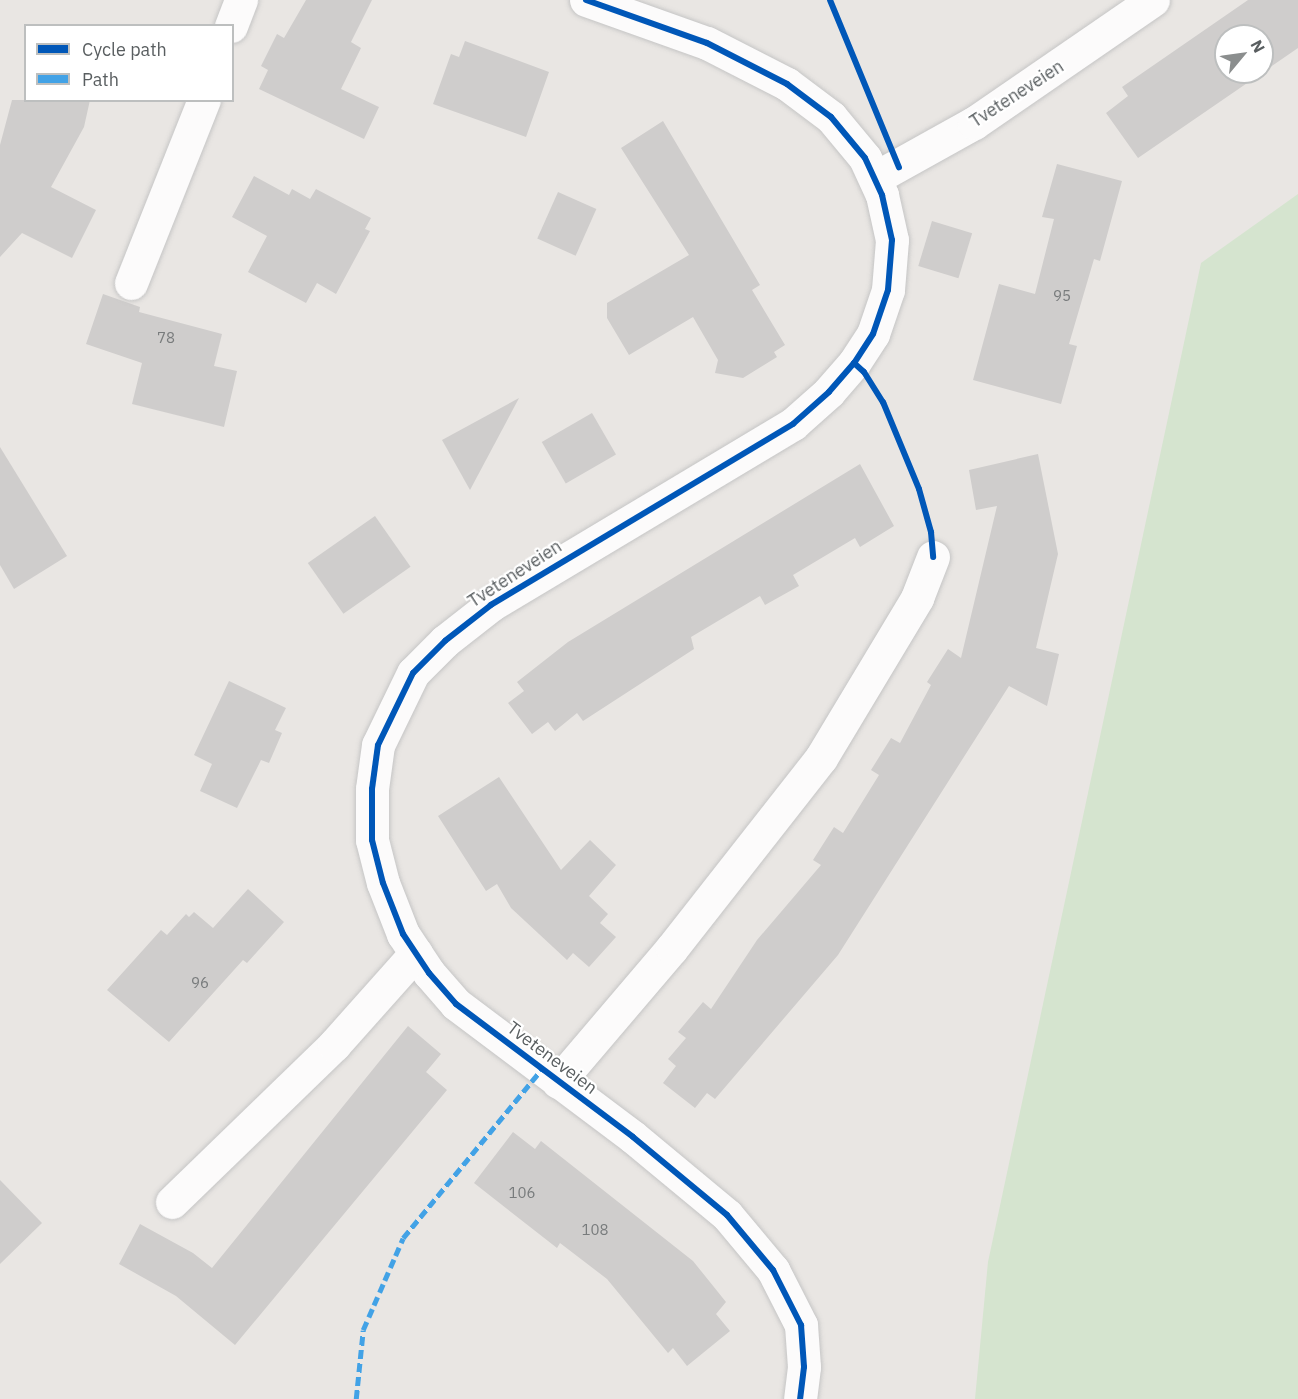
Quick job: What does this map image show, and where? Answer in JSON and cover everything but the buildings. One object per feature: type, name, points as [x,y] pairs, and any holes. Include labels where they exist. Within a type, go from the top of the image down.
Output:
[{"type":"street","points":[[232,24],[241,0]]},
{"type":"street","name":"Tveteneveien","points":[[586,0],[707,43],[787,84],[831,117],[865,158],[875,178],[892,240],[888,290],[873,334],[830,392],[793,424],[748,455],[567,556],[491,604],[445,641],[408,682],[378,745],[372,789],[372,840],[382,883],[403,934],[456,1004],[633,1137],[727,1215],[773,1270],[801,1325],[804,1367],[800,1399]]},
{"type":"street","name":"Tveteneveien","points":[[875,178],[974,123],[1153,0]]},
{"type":"street","points":[[131,283],[203,102]]},
{"type":"street","points":[[558,1082],[672,948],[821,758],[917,598],[933,557]]},
{"type":"street","points":[[172,1202],[334,1045],[416,953]]},
{"type":"green space","points":[[1298,194],[1298,1399],[975,1399],[988,1262],[1201,263]]},
{"type":"marked path","points":[[356,1399],[363,1330],[403,1238],[542,1069]]},
{"type":"cycle path","points":[[586,0],[707,43],[787,84],[831,117],[865,158],[882,195],[892,240],[888,290],[873,334],[854,363],[829,392],[793,424],[491,605],[445,641],[413,673],[378,745],[372,789],[372,840],[383,883],[403,934],[429,973],[456,1004],[633,1137],[727,1215],[773,1270],[801,1325],[804,1367],[800,1399]]},
{"type":"cycle path","points":[[830,0],[899,167]]},
{"type":"cycle path","points":[[854,363],[864,372],[883,402],[919,489],[931,532],[933,557]]}]
